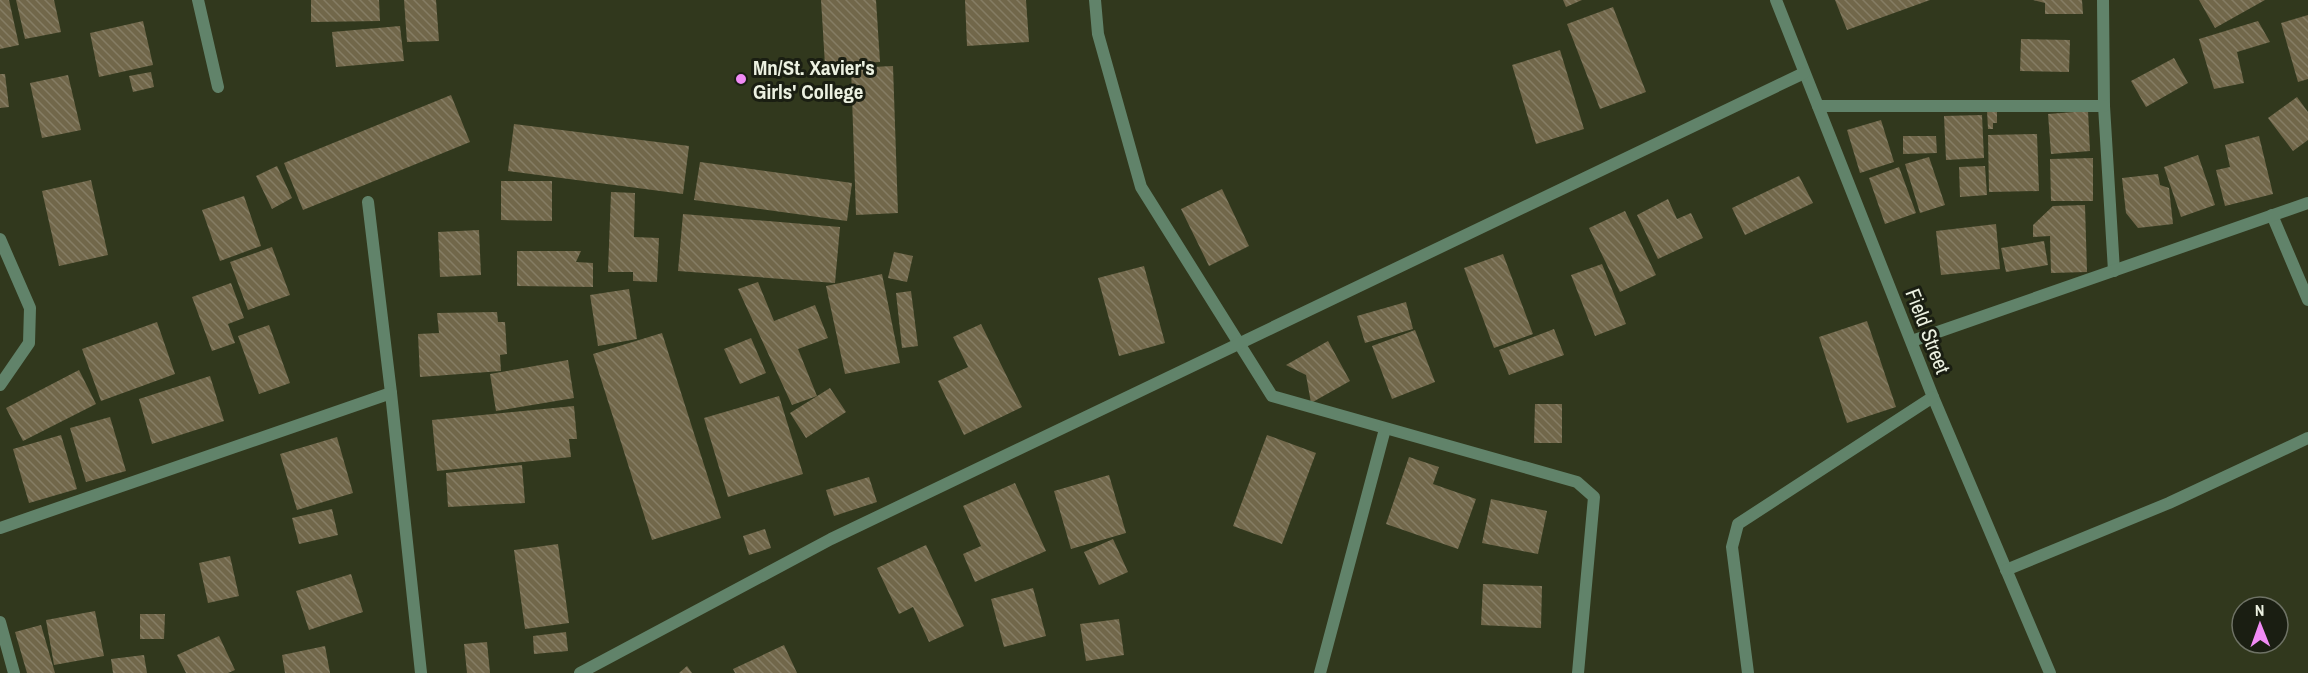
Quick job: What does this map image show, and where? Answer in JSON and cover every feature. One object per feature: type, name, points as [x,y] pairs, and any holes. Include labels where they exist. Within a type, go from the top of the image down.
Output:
[{"type":"street","points":[[198,0],[218,87]]},
{"type":"street","points":[[1095,0],[1098,34],[1141,187],[1272,396],[1577,482],[1594,496],[1578,673]]},
{"type":"street","name":"Field Street","points":[[1776,0],[1933,397],[2049,673]]},
{"type":"street","points":[[2103,0],[2104,106],[2114,271]]},
{"type":"street","points":[[580,673],[831,539],[1239,346],[1324,302],[1804,73]]},
{"type":"street","points":[[1818,106],[2104,106]]},
{"type":"street","points":[[368,202],[421,673]]},
{"type":"street","points":[[1912,341],[2308,203]]},
{"type":"street","points":[[2272,216],[2308,300]]},
{"type":"street","points":[[0,239],[30,308],[29,343],[0,385]]},
{"type":"street","points":[[0,528],[391,393]]},
{"type":"street","points":[[1748,673],[1731,547],[1738,524],[1933,397]]},
{"type":"street","points":[[1320,673],[1385,429]]},
{"type":"street","points":[[2006,570],[2169,503],[2308,438]]},
{"type":"street","points":[[0,622],[14,673]]},
{"type":"building","points":[[0,0],[9,0],[19,45],[0,49]]},
{"type":"building","points":[[16,0],[54,0],[61,32],[25,39]]},
{"type":"building","points":[[311,0],[379,0],[380,21],[311,22]]},
{"type":"building","points":[[404,0],[436,0],[439,41],[407,42]]},
{"type":"building","points":[[821,0],[876,0],[880,62],[825,65]]},
{"type":"building","points":[[965,0],[1026,0],[1029,42],[967,46]]},
{"type":"building","points":[[1563,0],[1582,0],[1566,7]]},
{"type":"building","points":[[1835,0],[1930,0],[1847,30]]},
{"type":"building","points":[[2033,0],[2082,0],[2083,14],[2045,14],[2045,3]]},
{"type":"building","points":[[2199,0],[2265,0],[2215,28]]},
{"type":"building","points":[[1613,7],[1646,92],[1600,109],[1567,24]]},
{"type":"building","points":[[2308,15],[2308,79],[2298,82],[2281,23]]},
{"type":"building","points":[[143,21],[153,65],[99,77],[90,33]]},
{"type":"building","points":[[2258,21],[2270,42],[2237,52],[2244,83],[2214,89],[2199,39]]},
{"type":"building","points":[[400,26],[404,61],[336,67],[332,32]]},
{"type":"building","points":[[2021,39],[2070,40],[2069,72],[2020,71]]},
{"type":"building","points":[[1560,50],[1584,129],[1536,144],[1512,65]]},
{"type":"building","points":[[2174,58],[2188,83],[2146,107],[2131,81]]},
{"type":"building","points":[[893,66],[898,213],[856,215],[851,68]]},
{"type":"building","points":[[151,72],[154,87],[133,92],[129,76]]},
{"type":"building","points":[[0,74],[5,74],[9,107],[0,108]]},
{"type":"building","points":[[68,75],[81,130],[42,138],[30,83]]},
{"type":"building","points":[[451,95],[470,142],[303,210],[284,163]]},
{"type":"building","points":[[2297,97],[2308,112],[2308,140],[2293,151],[2268,118]]},
{"type":"building","points":[[1987,110],[1997,110],[1997,123],[1993,123],[1993,129],[1988,129]]},
{"type":"building","points":[[2088,111],[2090,151],[2051,154],[2048,114]]},
{"type":"building","points":[[1982,115],[1984,158],[1946,160],[1944,116]]},
{"type":"building","points":[[1881,120],[1894,162],[1860,173],[1847,130]]},
{"type":"building","points":[[514,124],[689,146],[683,194],[508,171]]},
{"type":"building","points":[[2037,134],[2039,191],[1989,192],[1988,135]]},
{"type":"building","points":[[1903,136],[1936,136],[1937,153],[1903,154]]},
{"type":"building","points":[[2259,136],[2273,194],[2225,206],[2216,170],[2230,167],[2225,145]]},
{"type":"building","points":[[2198,155],[2215,205],[2181,217],[2164,167]]},
{"type":"building","points":[[1929,157],[1945,205],[1920,213],[1905,164]]},
{"type":"building","points":[[2093,158],[2093,201],[2051,201],[2050,159]]},
{"type":"building","points":[[700,162],[852,183],[847,221],[694,200]]},
{"type":"building","points":[[277,166],[292,198],[272,209],[256,176]]},
{"type":"building","points":[[1985,166],[1987,195],[1960,197],[1959,167]]},
{"type":"building","points":[[1899,167],[1916,213],[1885,224],[1869,178]]},
{"type":"building","points":[[2158,174],[2160,185],[2169,188],[2173,224],[2138,228],[2126,213],[2122,178]]},
{"type":"building","points":[[1799,176],[1813,203],[1745,235],[1732,208]]},
{"type":"building","points":[[91,180],[108,255],[59,266],[42,191]]},
{"type":"building","points":[[501,181],[552,181],[552,221],[501,220]]},
{"type":"building","points":[[1222,189],[1249,246],[1209,266],[1181,209]]},
{"type":"building","points":[[611,192],[635,193],[634,237],[659,238],[657,282],[633,281],[633,272],[608,272]]},
{"type":"building","points":[[244,196],[261,246],[220,261],[202,210]]},
{"type":"building","points":[[1668,199],[1677,219],[1691,213],[1703,238],[1658,259],[1637,215]]},
{"type":"building","points":[[2085,205],[2087,272],[2051,273],[2050,236],[2033,237],[2033,225],[2053,206]]},
{"type":"building","points":[[1625,211],[1656,275],[1620,292],[1589,228]]},
{"type":"building","points":[[683,214],[840,227],[835,283],[678,271]]},
{"type":"building","points":[[1996,224],[2000,269],[1941,275],[1936,231]]},
{"type":"building","points":[[479,230],[481,275],[440,277],[438,232]]},
{"type":"building","points":[[2044,241],[2048,265],[2006,272],[2001,248]]},
{"type":"building","points":[[272,247],[290,295],[248,310],[230,262]]},
{"type":"building","points":[[517,251],[581,251],[576,262],[593,263],[593,287],[517,286]]},
{"type":"building","points":[[894,252],[913,256],[907,282],[888,278]]},
{"type":"building","points":[[1503,254],[1533,334],[1494,348],[1464,268]]},
{"type":"building","points":[[1602,264],[1626,324],[1595,336],[1571,275]]},
{"type":"building","points":[[1144,266],[1165,343],[1119,356],[1098,278]]},
{"type":"building","points":[[882,274],[900,363],[845,374],[826,286]]},
{"type":"building","points":[[758,282],[774,321],[815,305],[828,338],[798,349],[817,396],[792,405],[738,289]]},
{"type":"building","points":[[231,283],[244,318],[228,324],[235,343],[212,351],[192,297]]},
{"type":"building","points":[[629,289],[637,339],[598,346],[590,295]]},
{"type":"building","points":[[911,291],[918,346],[902,348],[896,293]]},
{"type":"building","points":[[1406,302],[1413,329],[1365,343],[1357,316]]},
{"type":"building","points":[[497,312],[498,322],[505,322],[507,354],[500,355],[501,371],[420,377],[418,334],[439,333],[437,313]]},
{"type":"building","points":[[1867,321],[1896,407],[1847,423],[1819,337]]},
{"type":"building","points":[[157,322],[175,374],[101,401],[82,349]]},
{"type":"building","points":[[981,324],[1022,407],[964,435],[938,381],[968,367],[953,337]]},
{"type":"building","points":[[269,325],[290,383],[259,394],[238,336]]},
{"type":"building","points":[[1554,329],[1564,355],[1509,375],[1499,350]]},
{"type":"building","points":[[1415,330],[1435,382],[1392,399],[1372,346]]},
{"type":"building","points":[[662,333],[721,518],[652,540],[593,354]]},
{"type":"building","points":[[751,338],[766,373],[740,384],[724,349]]},
{"type":"building","points":[[1328,341],[1350,381],[1311,403],[1306,375],[1286,365]]},
{"type":"building","points":[[568,360],[574,398],[496,411],[490,374]]},
{"type":"building","points":[[79,370],[96,404],[23,441],[6,408]]},
{"type":"building","points":[[210,376],[224,421],[152,444],[139,399]]},
{"type":"building","points":[[830,388],[846,412],[806,438],[790,413]]},
{"type":"building","points":[[779,396],[803,474],[728,497],[704,418]]},
{"type":"building","points":[[1535,404],[1562,404],[1562,443],[1534,443]]},
{"type":"building","points":[[574,406],[577,439],[569,439],[571,457],[437,471],[432,420]]},
{"type":"building","points":[[110,417],[126,471],[86,482],[70,428]]},
{"type":"building","points":[[61,435],[77,489],[29,503],[13,449]]},
{"type":"building","points":[[1267,435],[1316,453],[1282,544],[1233,526]]},
{"type":"building","points":[[337,437],[353,493],[297,510],[280,454]]},
{"type":"building","points":[[1409,457],[1439,467],[1433,484],[1476,499],[1458,549],[1386,524]]},
{"type":"building","points":[[522,465],[525,503],[448,507],[446,473]]},
{"type":"building","points":[[1109,475],[1126,533],[1071,549],[1054,491]]},
{"type":"building","points":[[869,477],[877,502],[834,516],[826,490]]},
{"type":"building","points":[[1015,483],[1046,551],[975,582],[963,554],[981,546],[963,506]]},
{"type":"building","points":[[1491,499],[1547,511],[1538,554],[1482,543]]},
{"type":"building","points":[[332,509],[338,535],[299,544],[292,518]]},
{"type":"building","points":[[765,529],[771,548],[749,555],[743,536]]},
{"type":"building","points":[[1113,539],[1128,572],[1099,585],[1084,552]]},
{"type":"building","points":[[558,544],[569,623],[525,629],[514,550]]},
{"type":"building","points":[[926,545],[964,626],[929,642],[913,607],[899,614],[877,568]]},
{"type":"building","points":[[230,556],[239,596],[208,603],[199,563]]},
{"type":"building","points":[[351,574],[363,612],[309,630],[296,591]]},
{"type":"building","points":[[1483,584],[1542,586],[1541,628],[1481,625]]},
{"type":"building","points":[[1033,588],[1046,636],[1004,647],[991,599]]},
{"type":"building","points":[[95,611],[104,656],[54,665],[46,620]]},
{"type":"building","points":[[140,614],[165,614],[164,639],[140,639]]},
{"type":"building","points":[[1119,619],[1124,655],[1086,661],[1080,624]]},
{"type":"building","points":[[41,625],[55,673],[27,673],[15,632]]},
{"type":"building","points":[[566,632],[568,651],[534,654],[533,636]]},
{"type":"building","points":[[219,636],[235,670],[228,673],[186,673],[177,655]]},
{"type":"building","points":[[487,642],[490,673],[467,673],[464,644]]},
{"type":"building","points":[[784,645],[797,673],[735,673],[733,669]]},
{"type":"building","points":[[325,646],[330,673],[285,673],[282,655]]},
{"type":"building","points":[[144,655],[147,673],[113,673],[111,659]]},
{"type":"building","points":[[687,666],[692,673],[679,673]]},
{"type":"place","name":"Mn/St. Xavier's Girls' College","points":[[741,79]]}]
